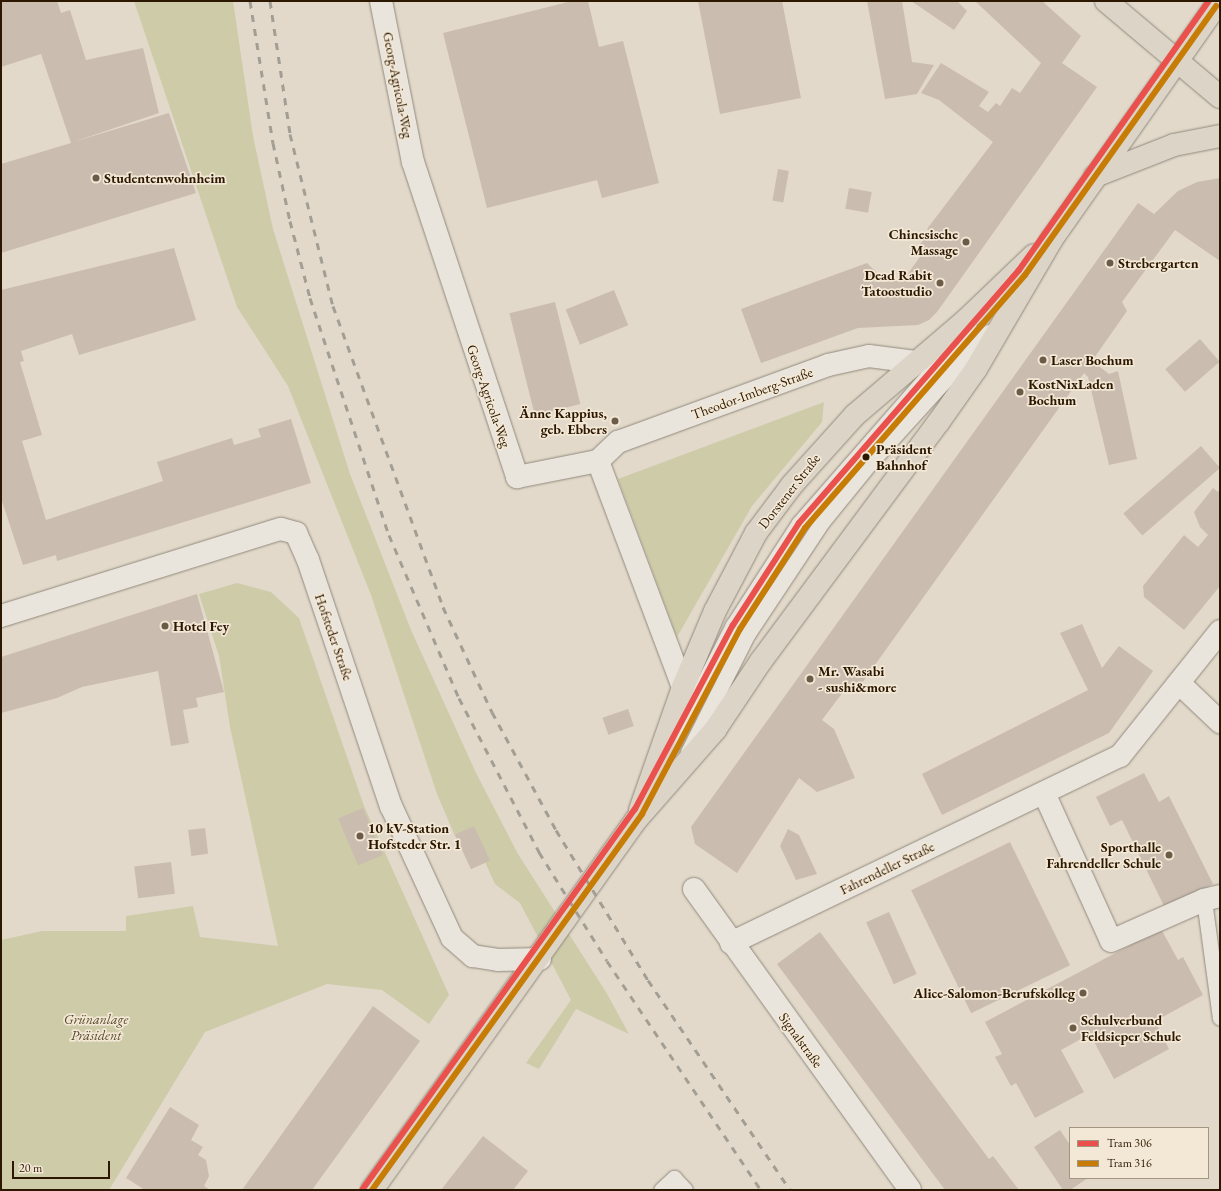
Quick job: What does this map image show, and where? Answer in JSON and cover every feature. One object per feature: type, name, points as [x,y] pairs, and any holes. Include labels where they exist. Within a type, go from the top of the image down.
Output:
[{"type":"main road","points":[[1106,1],[1175,63],[1220,98]]},
{"type":"main road","name":"Dorstener Straße","points":[[372,1190],[540,959],[636,820],[715,730],[761,661],[938,423],[976,369],[1052,239],[1215,5]]},
{"type":"main road","points":[[1095,176],[1174,145],[1220,136]]},
{"type":"main road","name":"Dorstener Straße","points":[[636,820],[683,687],[724,589],[756,533],[832,438],[1052,239]]},
{"type":"street","name":"Georg-Agricola-Weg","points":[[381,1],[413,162],[517,478],[598,461]]},
{"type":"street","name":"Theodor-Imberg-Straße","points":[[598,461],[618,442],[828,365],[869,356],[916,362]]},
{"type":"street","points":[[598,461],[683,687]]},
{"type":"street","name":"Hofsteder Straße","points":[[1,616],[281,529],[296,533],[308,560],[391,806],[436,907],[452,938],[473,956],[498,960],[540,959]]},
{"type":"street","name":"Fahrendeller Straße","points":[[730,944],[1120,756],[1220,632]]},
{"type":"street","points":[[1179,683],[1220,722]]},
{"type":"street","points":[[1044,793],[1111,941],[1212,898]]},
{"type":"street","name":"Signalstraße","points":[[694,889],[730,944],[910,1190]]},
{"type":"lane","points":[[646,790],[733,625],[799,523],[1019,270]]},
{"type":"lane","points":[[672,779],[747,636],[822,522],[871,462],[1015,301]]},
{"type":"lane","points":[[1212,898],[1220,1018]]},
{"type":"lane","points":[[661,1190],[674,1178],[685,1190]]},
{"type":"green space","points":[[134,1],[233,1],[253,136],[273,229],[350,474],[411,630],[476,773],[518,854],[606,992],[629,1034],[576,1009],[539,1069],[526,1063],[571,1000],[520,903],[495,884],[485,862],[489,860],[455,836],[437,794],[371,595],[288,386],[237,307]]},
{"type":"green space","points":[[824,402],[822,422],[752,506],[677,637],[618,479]]},
{"type":"green space","name":"Grünanlage Präsident","points":[[237,583],[271,592],[299,618],[364,806],[449,995],[429,1024],[382,990],[327,984],[205,1032],[109,1190],[1,1190],[1,940],[42,931],[126,931],[126,916],[193,906],[200,937],[278,946],[230,727],[219,656],[199,594]]},
{"type":"building","points":[[1,1],[57,1],[61,13],[70,10],[86,60],[143,48],[159,113],[73,142],[169,113],[196,193],[1,253],[1,164],[71,143],[41,54],[1,67]]},
{"type":"building","points":[[572,1],[588,1],[599,47],[623,41],[659,183],[602,198],[597,180],[487,208],[443,33]]},
{"type":"building","points":[[698,1],[782,1],[801,98],[720,114]]},
{"type":"building","points":[[867,1],[902,1],[912,62],[934,65],[917,94],[885,99]]},
{"type":"building","points":[[911,1],[957,1],[967,11],[954,30]]},
{"type":"building","points":[[975,1],[1042,1],[1081,36],[1062,63],[1097,87],[937,312],[929,320],[918,325],[858,328],[761,363],[741,309],[867,263],[877,273],[874,282],[897,281],[907,275],[924,251],[918,247],[930,231],[927,229],[993,142],[939,100],[921,93],[941,63],[989,92],[979,106],[988,112],[996,103],[1000,106],[1012,88],[1020,93],[1041,63]]},
{"type":"building","points":[[778,169],[789,171],[783,202],[772,201]]},
{"type":"building","points":[[1220,178],[1220,261],[1175,230],[1122,302],[1127,311],[1092,361],[1109,374],[1118,371],[1137,459],[1109,465],[1088,377],[1084,373],[857,690],[849,684],[822,720],[834,729],[855,778],[817,792],[799,778],[737,873],[695,844],[691,827],[1138,203],[1154,214],[1178,191],[1197,182]]},
{"type":"building","points":[[849,188],[872,192],[868,213],[845,209]]},
{"type":"building","points":[[174,248],[196,320],[79,355],[72,334],[21,351],[24,361],[20,362],[42,435],[22,441],[46,520],[163,481],[157,462],[232,438],[234,445],[261,437],[258,429],[291,419],[311,483],[57,561],[56,555],[23,565],[1,498],[1,290]]},
{"type":"building","points":[[614,290],[628,325],[580,345],[566,309]]},
{"type":"building","points":[[555,302],[580,404],[535,415],[509,313]]},
{"type":"building","points":[[1200,339],[1220,362],[1185,392],[1165,369]]},
{"type":"building","points":[[1201,446],[1220,468],[1142,535],[1123,514]]},
{"type":"building","points":[[1213,488],[1218,492],[1220,489],[1220,586],[1184,630],[1144,597],[1143,586],[1184,535],[1198,547],[1208,535],[1200,527],[1194,512]]},
{"type":"building","points":[[197,594],[224,692],[196,698],[198,707],[183,710],[189,743],[171,746],[158,671],[82,687],[57,698],[1,713],[1,657]]},
{"type":"building","points":[[1082,624],[1102,668],[1119,646],[1153,671],[1109,733],[942,815],[922,774],[1088,690],[1060,633]]},
{"type":"building","points":[[628,709],[634,726],[608,735],[602,718]]},
{"type":"building","name":"Sporthalle Fahrendeller Schule","points":[[1144,773],[1159,802],[1169,796],[1213,884],[1165,908],[1122,820],[1110,826],[1096,797]]},
{"type":"building","name":"10 kV-Station Hofsteder Str. 1","points":[[363,808],[383,855],[358,865],[338,819]]},
{"type":"building","points":[[474,826],[490,860],[471,869],[455,835]]},
{"type":"building","points":[[205,828],[208,854],[191,856],[188,830]]},
{"type":"building","points":[[788,829],[799,835],[817,874],[796,880],[780,846]]},
{"type":"building","points":[[1010,842],[1070,965],[971,1013],[911,890]]},
{"type":"building","points":[[171,862],[175,894],[138,898],[134,867]]},
{"type":"building","points":[[889,912],[917,974],[894,984],[866,922]]},
{"type":"building","name":"Schulverbund Feldsieper Schule","points":[[1161,929],[1178,960],[1183,957],[1203,995],[1155,1021],[1169,1049],[1114,1079],[1090,1034],[1061,1050],[1084,1092],[1035,1118],[1016,1083],[1011,1086],[995,1057],[1002,1054],[985,1022]]},
{"type":"building","points":[[820,932],[989,1159],[993,1156],[1019,1190],[945,1190],[777,964]]},
{"type":"building","points":[[373,1006],[420,1041],[312,1190],[242,1190]]},
{"type":"building","points":[[170,1107],[199,1125],[191,1140],[203,1147],[198,1155],[206,1160],[209,1176],[204,1186],[210,1190],[145,1190],[126,1178]]},
{"type":"building","points":[[1060,1130],[1069,1144],[1069,1179],[1086,1179],[1070,1190],[1063,1190],[1034,1147]]},
{"type":"building","points":[[483,1136],[528,1171],[513,1190],[441,1190]]},
{"type":"railway","points":[[250,1],[273,143],[290,221],[310,298],[389,535],[459,698],[539,852],[607,961],[761,1190]]},
{"type":"railway","points":[[270,1],[290,134],[333,306],[443,607],[492,712],[556,830],[648,980],[790,1190]]},
{"type":"tram line","name":"306","points":[[362,1190],[635,809],[733,625],[799,523],[1019,270],[1209,1]]},
{"type":"tram line","name":"316","points":[[372,1190],[642,814],[740,629],[805,528],[1025,275],[1216,6]]},
{"type":"place","name":"Studentenwohnheim","points":[[96,178]]},
{"type":"place","name":"Chinesische Massage","points":[[966,242]]},
{"type":"place","name":"Strebergarten","points":[[1110,263]]},
{"type":"place","name":"Dead Rabit Tatoostudio","points":[[940,283]]},
{"type":"place","name":"Laser Bochum","points":[[1043,360]]},
{"type":"place","name":"KostNixLaden Bochum","points":[[1020,392]]},
{"type":"place","name":"Änne Kappius, geb. Ebbers","points":[[615,421]]},
{"type":"place","name":"Präsident Bahnhof","points":[[866,457]]},
{"type":"place","name":"Hotel Fey","points":[[165,626]]},
{"type":"place","name":"Mr. Wasabi - sushi&more","points":[[810,679]]},
{"type":"place","name":"10 kV-Station Hofsteder Str. 1","points":[[360,836]]},
{"type":"place","name":"Sporthalle Fahrendeller Schule","points":[[1169,855]]},
{"type":"place","name":"Alice-Salomon-Berufskolleg","points":[[1083,993]]},
{"type":"place","name":"Schulverbund Feldsieper Schule","points":[[1073,1028]]}]
